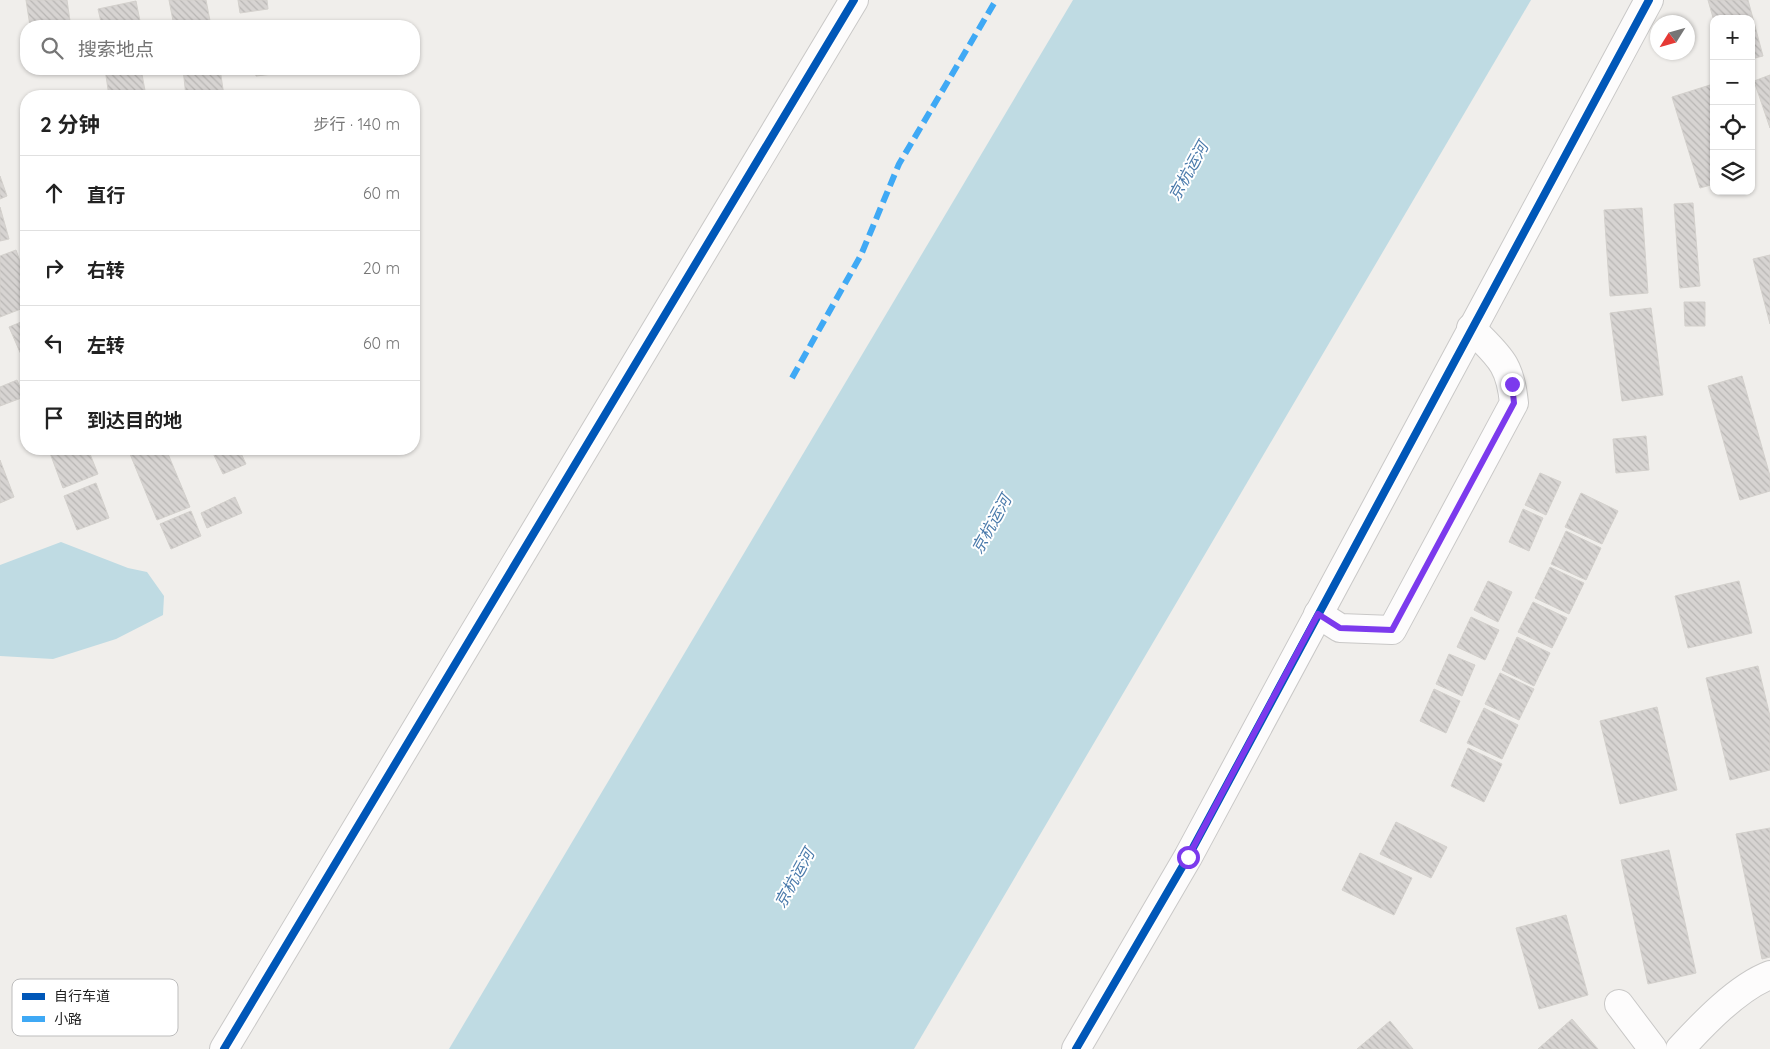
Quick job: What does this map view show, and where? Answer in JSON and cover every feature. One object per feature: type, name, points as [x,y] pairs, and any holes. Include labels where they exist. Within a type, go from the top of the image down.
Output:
[{"type":"street","points":[[224,1049],[854,0]]},
{"type":"street","points":[[1076,1049],[1188,857],[1648,0]]},
{"type":"street","points":[[1318,614],[1340,628],[1392,630],[1514,403],[1512,384],[1503,360],[1471,328]]},
{"type":"street","points":[[1680,1049],[1702,1025],[1757,980],[1770,975]]},
{"type":"street","points":[[1619,1004],[1653,1049]]},
{"type":"water","name":"京杭运河","points":[[1073,0],[1531,0],[914,1049],[449,1049]]},
{"type":"water","points":[[61,542],[128,568],[147,572],[164,596],[163,615],[116,639],[53,659],[0,656],[0,565]]},
{"type":"building","points":[[26,0],[67,0],[70,20],[29,20]]},
{"type":"building","points":[[169,0],[206,0],[210,20],[173,20]]},
{"type":"building","points":[[238,0],[267,0],[268,9],[240,13]]},
{"type":"building","points":[[1708,0],[1748,0],[1752,15],[1712,15]]},
{"type":"building","points":[[136,1],[140,20],[101,20],[98,9]]},
{"type":"building","points":[[1755,26],[1763,56],[1755,58]]},
{"type":"building","points":[[106,75],[142,75],[145,90],[108,90]]},
{"type":"building","points":[[184,75],[221,75],[223,90],[185,90]]},
{"type":"building","points":[[1770,75],[1770,128],[1755,84],[1755,81]]},
{"type":"building","points":[[1710,85],[1710,185],[1700,188],[1672,97]]},
{"type":"building","points":[[0,176],[7,196],[0,199]]},
{"type":"building","points":[[1693,203],[1700,286],[1680,288],[1674,204]]},
{"type":"building","points":[[0,207],[9,239],[0,241]]},
{"type":"building","points":[[1642,208],[1648,293],[1610,296],[1604,210]]},
{"type":"building","points":[[16,250],[20,261],[20,309],[0,317],[0,256]]},
{"type":"building","points":[[1770,255],[1770,324],[1753,259]]},
{"type":"building","points":[[1684,302],[1705,302],[1705,326],[1685,326]]},
{"type":"building","points":[[1651,308],[1663,395],[1622,401],[1610,313]]},
{"type":"building","points":[[20,322],[20,352],[9,327]]},
{"type":"building","points":[[1742,376],[1770,476],[1770,491],[1740,500],[1708,386]]},
{"type":"building","points":[[17,380],[20,387],[20,398],[0,406],[0,387]]},
{"type":"building","points":[[1646,436],[1649,470],[1616,473],[1613,439]]},
{"type":"building","points":[[51,455],[90,455],[98,474],[63,488]]},
{"type":"building","points":[[130,455],[168,455],[190,507],[157,520]]},
{"type":"building","points":[[214,455],[242,455],[246,464],[223,474]]},
{"type":"building","points":[[0,460],[14,497],[0,503]]},
{"type":"building","points":[[1540,473],[1561,482],[1546,515],[1525,505]]},
{"type":"building","points":[[96,483],[109,518],[77,530],[64,496]]},
{"type":"building","points":[[1581,493],[1618,511],[1602,544],[1565,527]]},
{"type":"building","points":[[235,497],[242,513],[207,528],[201,513]]},
{"type":"building","points":[[1523,509],[1543,518],[1529,551],[1509,542]]},
{"type":"building","points":[[191,511],[201,536],[171,549],[160,524]]},
{"type":"building","points":[[1566,531],[1601,548],[1586,580],[1551,564]]},
{"type":"building","points":[[1550,567],[1584,583],[1569,614],[1535,598]]},
{"type":"building","points":[[1488,581],[1512,592],[1498,622],[1474,610]]},
{"type":"building","points":[[1739,581],[1752,633],[1688,648],[1675,596]]},
{"type":"building","points":[[1533,602],[1567,618],[1552,648],[1518,632]]},
{"type":"building","points":[[1471,617],[1499,630],[1485,660],[1457,647]]},
{"type":"building","points":[[1517,637],[1550,653],[1534,686],[1502,670]]},
{"type":"building","points":[[1449,654],[1475,665],[1462,696],[1436,684]]},
{"type":"building","points":[[1758,666],[1770,716],[1770,770],[1730,780],[1706,678]]},
{"type":"building","points":[[1500,673],[1534,689],[1519,720],[1485,704]]},
{"type":"building","points":[[1434,689],[1460,701],[1446,733],[1420,721]]},
{"type":"building","points":[[1657,707],[1677,790],[1620,804],[1600,721]]},
{"type":"building","points":[[1484,708],[1518,725],[1502,759],[1467,743]]},
{"type":"building","points":[[1468,748],[1502,764],[1484,802],[1451,786]]},
{"type":"building","points":[[1396,822],[1447,847],[1431,878],[1380,854]]},
{"type":"building","points":[[1770,828],[1770,957],[1762,959],[1736,834]]},
{"type":"building","points":[[1669,850],[1696,973],[1648,984],[1621,860]]},
{"type":"building","points":[[1360,853],[1412,878],[1394,915],[1342,890]]},
{"type":"building","points":[[1566,915],[1588,995],[1539,1009],[1516,928]]},
{"type":"building","points":[[1572,1019],[1598,1049],[1538,1049]]},
{"type":"building","points":[[1390,1021],[1413,1049],[1357,1049]]},
{"type":"marked path","points":[[792,378],[861,255],[899,164],[996,0]]},
{"type":"cycle path","points":[[224,1049],[854,0]]},
{"type":"cycle path","points":[[1076,1049],[1188,857],[1649,0]]},
{"type":"route","points":[[1188,857],[1318,614],[1340,628],[1392,630],[1514,403],[1512,384]]}]
